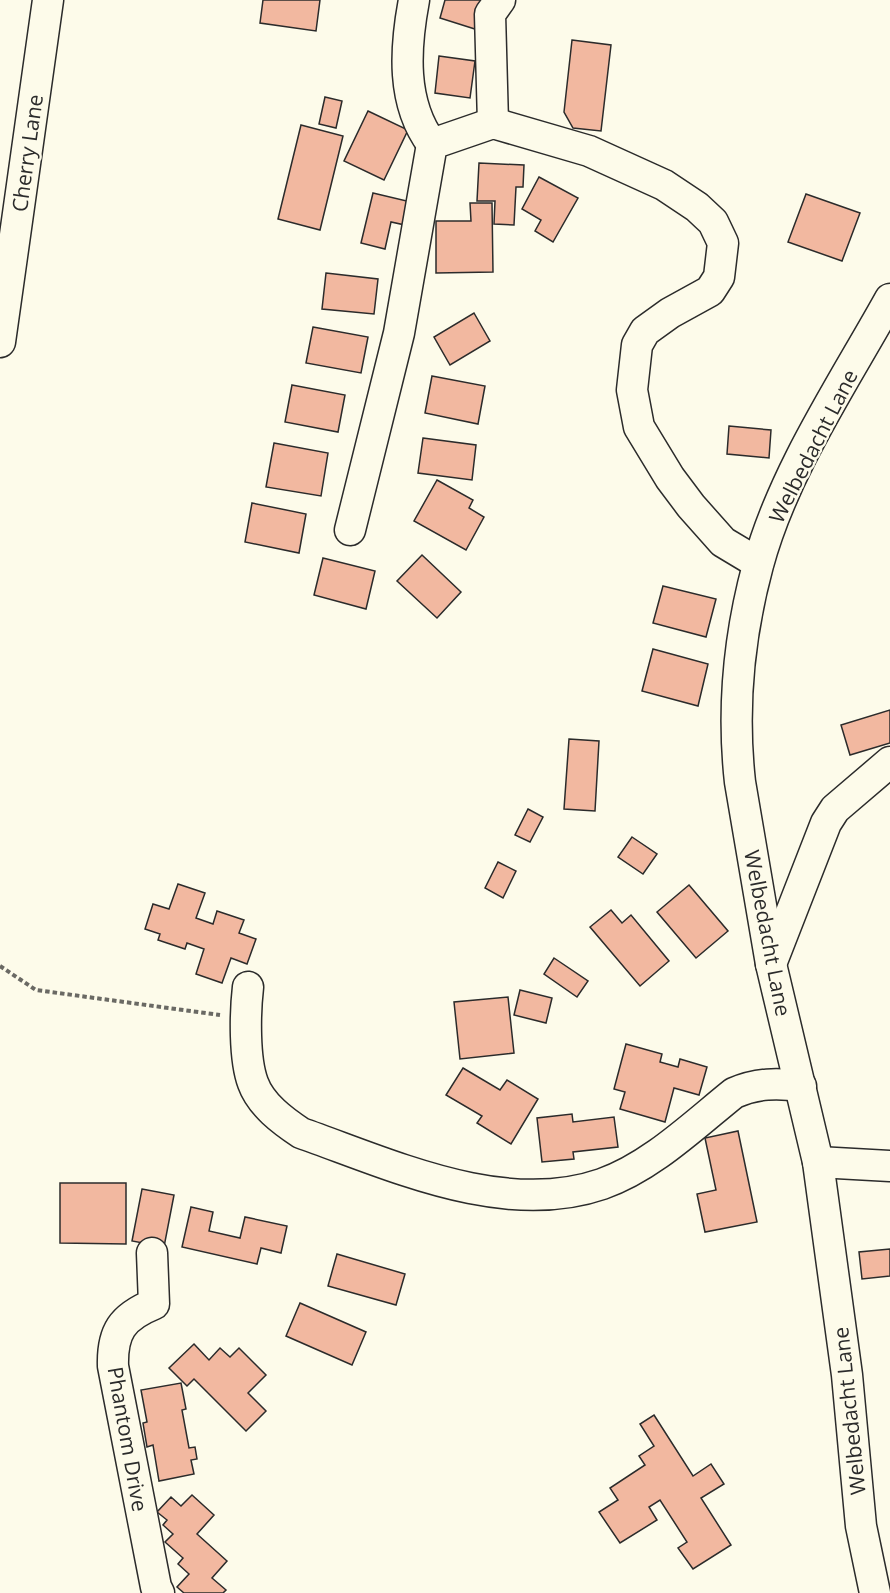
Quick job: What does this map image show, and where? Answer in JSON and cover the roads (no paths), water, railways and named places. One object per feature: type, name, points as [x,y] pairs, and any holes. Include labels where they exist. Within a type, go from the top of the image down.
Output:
[{"type":"street","name":"Cherry Lane","points":[[0,342],[48,0]]},
{"type":"street","points":[[350,530],[399,333],[432,144],[420,129],[414,110],[407,59],[414,0]]},
{"type":"street","points":[[493,123],[490,14],[500,0]]},
{"type":"street","points":[[432,144],[493,123],[589,151],[664,185],[697,207],[719,231],[723,260],[719,277],[710,291],[670,313],[645,331],[637,345],[632,390],[639,427],[670,478],[723,542],[758,563]]},
{"type":"street","name":"Welbedacht Lane","points":[[875,1593],[861,1526],[847,1375],[818,1162],[771,964],[737,756],[737,682],[745,621],[758,563],[802,458],[890,299]]},
{"type":"street","points":[[771,964],[826,823],[835,809],[890,762]]},
{"type":"street","points":[[248,987],[244,1019],[253,1084],[268,1106],[282,1120],[301,1133],[441,1182],[472,1190],[561,1194],[602,1184],[637,1167],[734,1093],[749,1086],[774,1083],[801,1086]]},
{"type":"street","points":[[818,1162],[890,1166]]},
{"type":"street","name":"Phantom Drive","points":[[152,1254],[154,1304],[128,1317],[118,1331],[112,1348],[113,1366],[159,1593]]}]
